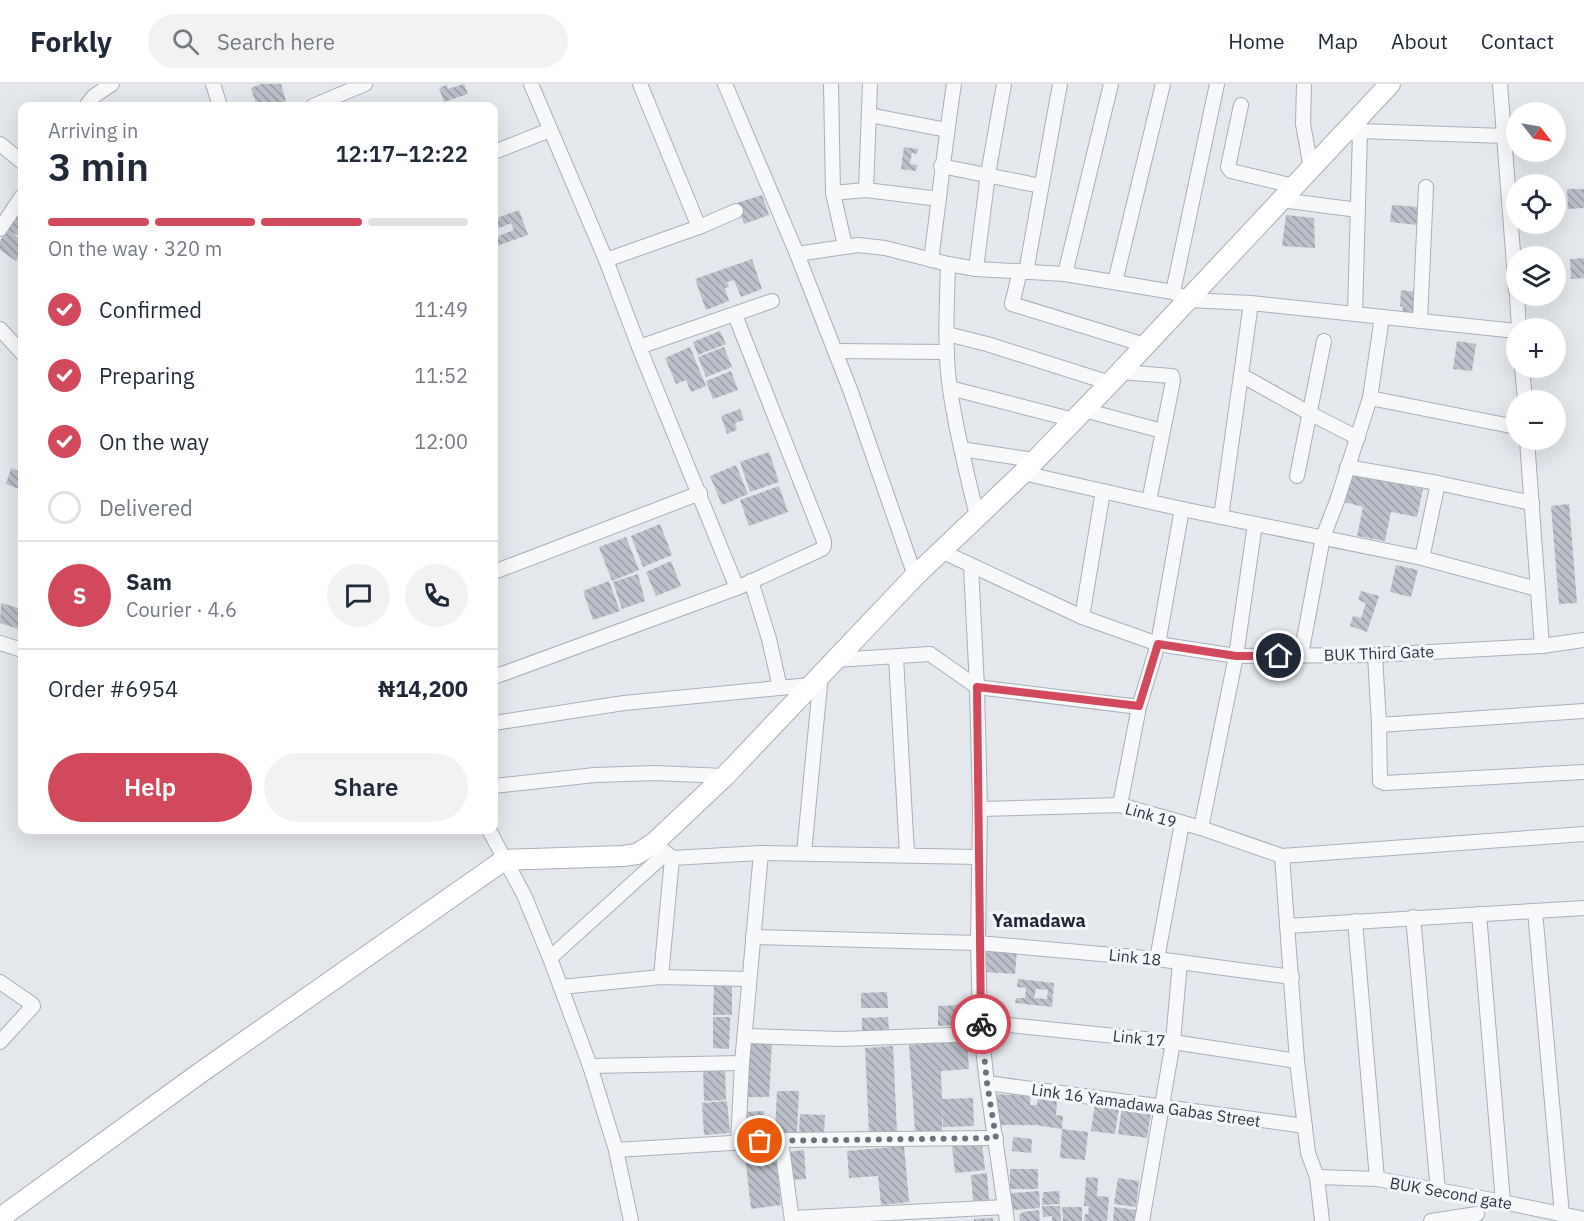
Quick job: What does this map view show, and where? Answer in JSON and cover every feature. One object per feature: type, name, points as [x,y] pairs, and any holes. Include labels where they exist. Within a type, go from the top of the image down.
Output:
[{"type":"street","points":[[89,102],[112,84]]},
{"type":"street","points":[[213,84],[219,102]]},
{"type":"street","points":[[322,102],[365,84]]},
{"type":"street","points":[[531,84],[606,260],[737,588]]},
{"type":"street","points":[[640,84],[699,227]]},
{"type":"street","points":[[725,84],[835,351],[915,576]]},
{"type":"street","points":[[831,84],[833,193],[845,246]]},
{"type":"street","points":[[866,190],[870,84]]},
{"type":"street","points":[[931,260],[941,166],[954,84]]},
{"type":"street","points":[[976,269],[988,174],[1004,84]]},
{"type":"street","points":[[1060,84],[1023,272],[1012,304],[1145,345]]},
{"type":"street","points":[[1065,274],[1111,84]]},
{"type":"street","points":[[1115,282],[1161,84]]},
{"type":"street","points":[[1180,296],[1217,84]]},
{"type":"street","points":[[1304,84],[1303,124],[1311,168]]},
{"type":"street","points":[[550,958],[664,852],[724,776],[915,576],[1115,378],[1145,345],[1180,296],[1288,193],[1311,168],[1351,133],[1390,84]]},
{"type":"street","points":[[1500,84],[1513,246]]},
{"type":"street","points":[[1240,105],[1228,166],[1231,171],[1288,193],[1358,210]]},
{"type":"street","points":[[869,116],[947,130]]},
{"type":"street","points":[[498,150],[550,130]]},
{"type":"street","points":[[1351,133],[1505,136]]},
{"type":"street","points":[[1351,133],[1358,210],[1355,314]]},
{"type":"street","points":[[0,144],[18,159]]},
{"type":"street","points":[[941,166],[1041,186]]},
{"type":"street","points":[[1420,321],[1426,187]]},
{"type":"street","points":[[833,193],[866,190],[939,199]]},
{"type":"street","points":[[0,229],[18,202]]},
{"type":"street","points":[[606,260],[699,227],[736,211]]},
{"type":"street","points":[[797,255],[858,245],[885,248],[976,269],[1065,274],[1180,296],[1506,329]]},
{"type":"street","points":[[948,264],[947,352],[950,388],[976,516]]},
{"type":"street","points":[[639,347],[772,301]]},
{"type":"street","points":[[1221,517],[1251,303]]},
{"type":"street","points":[[498,676],[737,588],[822,549],[824,546],[735,315]]},
{"type":"street","points":[[1301,655],[1323,537],[1370,398],[1382,317]]},
{"type":"street","points":[[0,329],[18,349]]},
{"type":"street","points":[[947,334],[1115,378],[1172,376],[1173,381],[1149,501]]},
{"type":"street","points":[[1297,476],[1324,340]]},
{"type":"street","points":[[835,351],[947,352]]},
{"type":"street","points":[[1241,375],[1358,438]]},
{"type":"street","points":[[950,388],[1162,431]]},
{"type":"street","points":[[1370,398],[1506,425]]},
{"type":"street","points":[[961,449],[1028,466],[1103,491],[1422,558],[1537,589]]},
{"type":"street","points":[[1528,450],[1542,646]]},
{"type":"street","points":[[1347,467],[1532,503]]},
{"type":"street","points":[[1422,558],[1438,483]]},
{"type":"street","points":[[1082,616],[1103,491]]},
{"type":"street","points":[[498,570],[700,493]]},
{"type":"street","points":[[1120,805],[1139,706],[1158,644],[1182,509]]},
{"type":"street","points":[[1201,828],[1236,656],[1255,524]]},
{"type":"street","name":"BUK Third Gate","points":[[941,551],[1082,616],[1158,644],[1236,656],[1375,655],[1542,646],[1584,640]]},
{"type":"street","points":[[781,1140],[792,1219],[1006,1214],[981,1028],[978,943],[980,808],[971,566]]},
{"type":"street","points":[[751,581],[769,639],[780,688]]},
{"type":"street","points":[[0,644],[18,649]]},
{"type":"street","points":[[498,722],[624,703],[780,688],[822,673],[896,657],[930,654],[977,687],[1139,706]]},
{"type":"street","points":[[1375,655],[1380,779],[1385,783],[1584,772]]},
{"type":"street","points":[[896,657],[907,854]]},
{"type":"street","points":[[804,853],[822,673]]},
{"type":"street","points":[[1379,725],[1584,711]]},
{"type":"street","points":[[498,786],[595,775],[656,773],[724,776]]},
{"type":"street","name":"Link 19","points":[[980,808],[1120,805],[1201,828],[1282,856]]},
{"type":"street","points":[[1157,959],[1182,823]]},
{"type":"street","points":[[491,834],[524,895],[590,1066],[616,1150],[630,1221]]},
{"type":"street","points":[[1322,1221],[1317,1177],[1308,1153],[1297,1060],[1282,856],[1584,834]]},
{"type":"street","points":[[0,1218],[228,1053],[504,860],[623,856],[664,852],[907,854],[979,857]]},
{"type":"street","points":[[661,977],[664,852]]},
{"type":"street","points":[[738,1143],[742,1063],[761,853]]},
{"type":"street","points":[[1287,926],[1584,908]]},
{"type":"street","points":[[1535,911],[1562,1215]]},
{"type":"street","points":[[1479,914],[1503,1202]]},
{"type":"street","points":[[1413,918],[1438,1191]]},
{"type":"street","points":[[1355,921],[1377,1179]]},
{"type":"street","name":"Link 18","points":[[753,937],[978,943],[1157,959],[1292,977]]},
{"type":"street","points":[[1142,1221],[1173,1042],[1180,963]]},
{"type":"street","points":[[561,987],[661,977],[749,979]]},
{"type":"street","points":[[0,982],[33,1006],[0,1042]]},
{"type":"street","name":"Link 17","points":[[745,1036],[840,1039],[981,1028],[1173,1042],[1297,1060]]},
{"type":"street","points":[[590,1066],[742,1063]]},
{"type":"street","name":"Link 16 Yamadawa Gabas Street","points":[[987,1083],[1305,1126]]},
{"type":"street","points":[[616,1150],[781,1140],[996,1138]]},
{"type":"street","name":"BUK Second gate","points":[[1317,1177],[1377,1179],[1584,1219]]},
{"type":"street","points":[[1431,1221],[1478,1218],[1475,1198]]},
{"type":"building","points":[[261,84],[281,84],[286,101],[256,102],[251,88]]},
{"type":"building","points":[[464,84],[468,94],[444,102],[439,88],[447,85],[448,89]]},
{"type":"building","points":[[904,147],[918,149],[917,154],[912,153],[910,164],[917,165],[916,171],[901,169]]},
{"type":"building","points":[[1567,189],[1584,189],[1584,208],[1568,209]]},
{"type":"building","points":[[762,195],[769,215],[744,224],[737,203]]},
{"type":"building","points":[[1392,205],[1418,207],[1417,225],[1390,222]]},
{"type":"building","points":[[519,210],[528,235],[498,246],[498,236],[514,230],[511,223],[498,228],[498,218]]},
{"type":"building","points":[[18,214],[18,233],[11,232],[18,238],[16,261],[0,250],[0,241]]},
{"type":"building","points":[[1286,215],[1314,218],[1315,248],[1282,246]]},
{"type":"building","points":[[1584,258],[1584,278],[1571,279],[1570,259]]},
{"type":"building","points":[[752,259],[762,289],[741,297],[734,280],[727,282],[729,287],[725,288],[729,301],[706,310],[695,279]]},
{"type":"building","points":[[1401,290],[1416,292],[1413,315],[1402,314]]},
{"type":"building","points":[[720,331],[726,344],[698,355],[693,342]]},
{"type":"building","points":[[1457,341],[1476,344],[1472,371],[1453,369]]},
{"type":"building","points":[[690,347],[706,386],[691,392],[686,380],[676,384],[665,358]]},
{"type":"building","points":[[724,347],[732,367],[706,377],[698,357]]},
{"type":"building","points":[[731,371],[738,390],[713,399],[706,381]]},
{"type":"building","points":[[740,409],[744,420],[735,423],[737,430],[727,434],[721,416]]},
{"type":"building","points":[[769,452],[779,482],[750,492],[740,462]]},
{"type":"building","points":[[736,465],[748,494],[722,505],[710,476]]},
{"type":"building","points":[[11,468],[18,471],[18,488],[6,484]]},
{"type":"building","points":[[1350,474],[1423,489],[1417,517],[1391,512],[1385,541],[1357,536],[1363,507],[1344,502]]},
{"type":"building","points":[[779,486],[788,512],[749,526],[740,500]]},
{"type":"building","points":[[1569,504],[1577,603],[1559,604],[1551,506]]},
{"type":"building","points":[[660,524],[672,555],[643,567],[631,536]]},
{"type":"building","points":[[626,537],[639,570],[612,581],[599,547]]},
{"type":"building","points":[[671,561],[681,586],[656,596],[646,572]]},
{"type":"building","points":[[1396,565],[1418,570],[1411,597],[1390,592]]},
{"type":"building","points":[[638,574],[645,601],[622,609],[613,582]]},
{"type":"building","points":[[609,581],[620,611],[593,620],[583,591]]},
{"type":"building","points":[[1361,591],[1379,596],[1367,632],[1350,626],[1353,616],[1361,618],[1366,603],[1358,600]]},
{"type":"building","points":[[1,603],[18,608],[18,629],[0,623]]},
{"type":"building","points":[[987,948],[1017,950],[1015,974],[985,972]]},
{"type":"building","points":[[1018,979],[1054,983],[1052,1007],[1015,1003],[1016,998],[1025,998],[1026,988],[1017,987]],"holes":[[[1036,989],[1048,990],[1047,999],[1034,998]]]},
{"type":"building","points":[[714,985],[732,985],[732,1015],[713,1015]]},
{"type":"building","points":[[887,992],[888,1008],[861,1008],[861,993]]},
{"type":"building","points":[[962,1005],[962,1013],[958,1013],[959,1025],[938,1026],[938,1006]]},
{"type":"building","points":[[713,1017],[730,1017],[729,1049],[713,1048]]},
{"type":"building","points":[[888,1017],[889,1030],[862,1032],[862,1018]]},
{"type":"building","points":[[748,1041],[772,1043],[769,1097],[745,1097]]},
{"type":"building","points":[[967,1041],[969,1069],[941,1071],[942,1099],[973,1098],[974,1126],[943,1127],[942,1108],[942,1131],[915,1132],[909,1045]]},
{"type":"building","points":[[893,1046],[897,1132],[869,1132],[865,1048]]},
{"type":"building","points":[[725,1068],[726,1100],[704,1101],[703,1069]]},
{"type":"building","points":[[777,1091],[799,1091],[797,1132],[775,1132]]},
{"type":"building","points":[[994,1094],[1031,1096],[1030,1105],[1037,1105],[1038,1098],[1057,1100],[1056,1115],[1063,1116],[1062,1129],[1036,1125],[999,1125],[999,1118],[994,1118]]},
{"type":"building","points":[[727,1101],[730,1133],[704,1135],[702,1103]]},
{"type":"building","points":[[1095,1103],[1119,1107],[1115,1134],[1091,1131]]},
{"type":"building","points":[[1122,1107],[1151,1112],[1147,1138],[1118,1134]]},
{"type":"building","points":[[764,1111],[764,1134],[741,1134],[741,1112]]},
{"type":"building","points":[[800,1114],[825,1115],[824,1135],[799,1134]]},
{"type":"building","points":[[1062,1129],[1088,1132],[1085,1160],[1060,1158]]},
{"type":"building","points":[[1013,1137],[1032,1139],[1031,1153],[1012,1151]]},
{"type":"building","points":[[982,1143],[985,1170],[955,1173],[952,1146]]},
{"type":"building","points":[[904,1146],[909,1202],[881,1205],[878,1176],[849,1178],[847,1151]]},
{"type":"building","points":[[804,1150],[806,1179],[790,1180],[788,1152]]},
{"type":"building","points":[[775,1151],[781,1205],[751,1209],[745,1155]]},
{"type":"building","points":[[1010,1169],[1038,1169],[1038,1189],[1010,1189]]},
{"type":"building","points":[[987,1173],[989,1200],[973,1201],[971,1175]]},
{"type":"building","points":[[1086,1177],[1098,1178],[1097,1196],[1109,1197],[1107,1221],[1084,1221],[1089,1206],[1084,1206]]},
{"type":"building","points":[[1118,1178],[1139,1181],[1136,1207],[1114,1204]]},
{"type":"building","points":[[1039,1191],[1040,1208],[1012,1210],[1011,1193]]},
{"type":"building","points":[[1059,1191],[1060,1204],[1042,1205],[1043,1192]]},
{"type":"building","points":[[1042,1206],[1060,1206],[1061,1221],[1052,1221],[1052,1216],[1043,1217]]},
{"type":"building","points":[[1062,1207],[1082,1207],[1082,1221],[1063,1221]]},
{"type":"building","points":[[1114,1207],[1136,1210],[1134,1221],[1113,1221]]},
{"type":"building","points":[[1039,1210],[1040,1221],[1020,1221],[1019,1215],[1023,1212]]},
{"type":"building","points":[[993,1218],[993,1221],[974,1221],[974,1219]]},
{"type":"way so far","points":[[760,1141],[996,1138],[981,1024]]},
{"type":"district","name":"Yamadawa","points":[[1039,920]]},
{"type":"route","points":[[981,1024],[978,943],[980,808],[977,687],[1139,706],[1158,644],[1236,656],[1279,656]]}]
